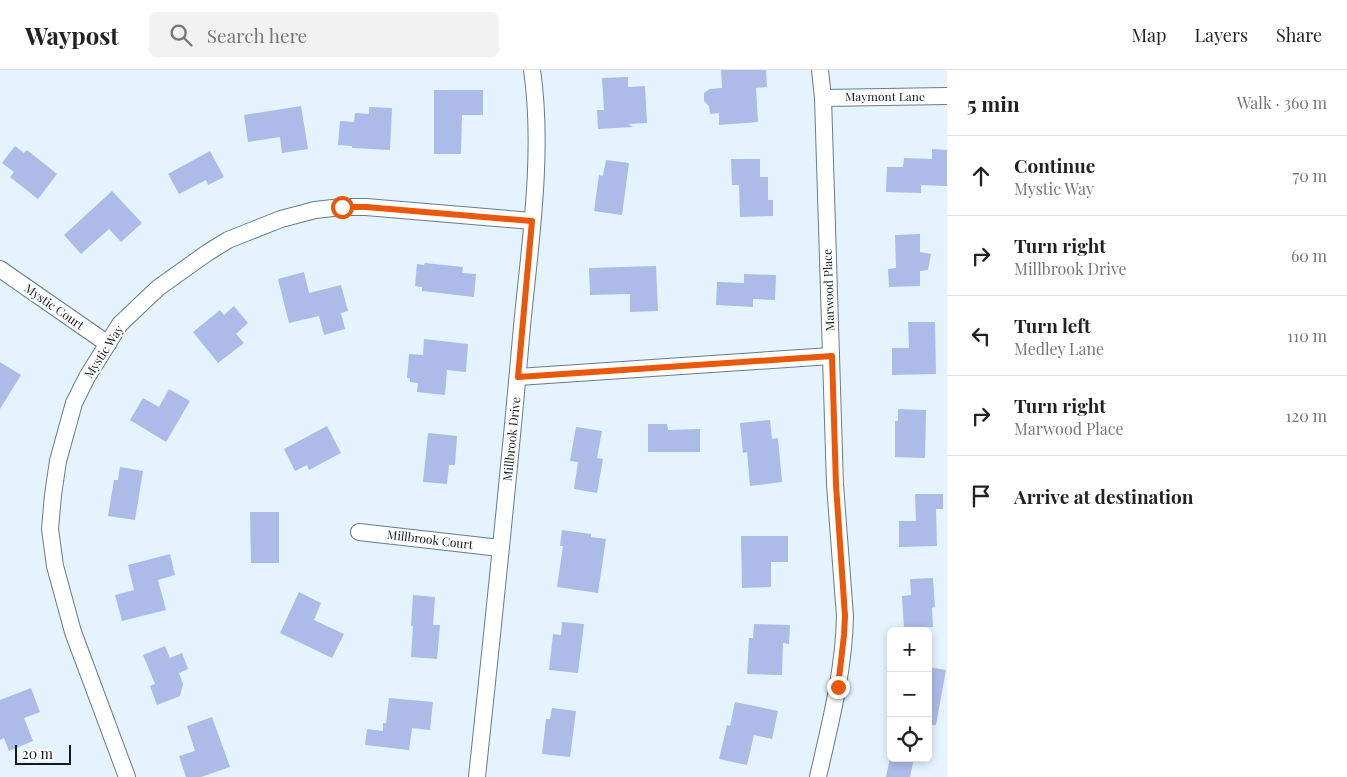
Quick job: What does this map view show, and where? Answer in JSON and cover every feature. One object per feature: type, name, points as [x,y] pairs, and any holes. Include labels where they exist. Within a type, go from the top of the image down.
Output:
[{"type":"street","name":"Millbrook Drive","points":[[477,777],[532,221],[536,155],[532,70]]},
{"type":"street","name":"Marwood Place","points":[[818,777],[838,687],[845,616],[836,485],[823,98],[820,70]]},
{"type":"street","name":"Maymont Lane","points":[[823,98],[947,96]]},
{"type":"street","name":"Mystic Way","points":[[127,777],[62,599],[50,529],[58,461],[74,403],[87,377],[120,324],[158,288],[228,240],[281,219],[315,210],[366,207],[532,221]]},
{"type":"street","name":"Mystic Court","points":[[0,269],[108,344]]},
{"type":"street","points":[[518,377],[832,356]]},
{"type":"street","name":"Millbrook Court","points":[[359,532],[500,548]]},
{"type":"building","points":[[721,70],[766,70],[767,87],[756,88],[758,122],[719,125],[719,113],[710,114],[709,106],[704,101],[704,93],[710,89],[722,88]]},
{"type":"building","points":[[628,77],[628,87],[645,86],[647,123],[628,124],[633,127],[598,129],[597,110],[604,110],[602,78]]},
{"type":"building","points":[[434,90],[483,90],[483,115],[462,115],[461,154],[434,154]]},
{"type":"building","points":[[301,106],[308,149],[282,153],[280,137],[248,142],[244,115]]},
{"type":"building","points":[[369,107],[392,108],[390,150],[352,148],[352,146],[338,145],[340,121],[354,122],[355,113],[369,114]]},
{"type":"building","points":[[15,146],[24,153],[27,150],[57,174],[38,199],[10,177],[14,172],[2,163]]},
{"type":"building","points":[[932,149],[947,150],[947,186],[921,185],[921,193],[886,192],[887,167],[903,167],[904,158],[932,159]]},
{"type":"building","points":[[210,151],[224,177],[208,185],[206,180],[179,194],[168,174]]},
{"type":"building","points":[[731,159],[760,159],[760,177],[768,177],[768,200],[773,200],[773,216],[740,217],[739,185],[732,185]]},
{"type":"building","points":[[606,160],[629,163],[622,215],[594,211],[599,175],[603,176]]},
{"type":"building","points":[[112,191],[142,223],[121,242],[109,229],[81,254],[64,235]]},
{"type":"building","points":[[920,234],[920,252],[931,254],[928,270],[920,271],[920,286],[889,287],[888,269],[896,268],[895,235]]},
{"type":"building","points":[[425,263],[463,267],[462,273],[476,274],[474,297],[422,291],[422,287],[415,286],[417,264],[424,265]]},
{"type":"building","points":[[656,266],[658,311],[630,312],[630,294],[590,295],[589,268]]},
{"type":"building","points":[[304,272],[309,293],[341,285],[348,311],[341,313],[345,329],[324,335],[319,316],[289,323],[278,279]]},
{"type":"building","points":[[744,274],[776,275],[775,300],[753,299],[753,307],[716,305],[717,282],[744,283]]},
{"type":"building","points":[[234,306],[248,323],[236,334],[244,343],[218,363],[193,332],[220,310],[224,315]]},
{"type":"building","points":[[908,322],[935,322],[936,374],[892,375],[892,348],[909,348]]},
{"type":"building","points":[[424,339],[468,344],[466,372],[447,370],[445,395],[417,392],[418,383],[410,382],[410,378],[407,378],[409,354],[423,355]]},
{"type":"building","points":[[0,362],[21,375],[0,409]]},
{"type":"building","points":[[169,389],[190,401],[166,442],[130,420],[143,398],[159,407]]},
{"type":"building","points":[[898,409],[926,410],[925,458],[895,457],[895,421],[898,421]]},
{"type":"building","points":[[770,420],[772,439],[778,438],[782,482],[750,486],[747,452],[743,453],[740,423]]},
{"type":"building","points":[[648,424],[667,424],[668,430],[700,429],[700,452],[648,452]]},
{"type":"building","points":[[327,426],[341,453],[309,470],[307,465],[295,471],[284,449]]},
{"type":"building","points":[[576,427],[602,431],[597,458],[603,459],[597,493],[574,489],[578,462],[570,461]]},
{"type":"building","points":[[428,433],[457,436],[455,465],[449,465],[447,484],[423,482]]},
{"type":"building","points":[[120,467],[143,471],[135,520],[108,516],[114,480],[118,480]]},
{"type":"building","points":[[915,494],[943,494],[943,509],[936,509],[937,546],[899,547],[899,521],[916,521]]},
{"type":"building","points":[[250,512],[279,512],[279,563],[251,563]]},
{"type":"building","points":[[562,530],[591,534],[591,537],[606,539],[598,593],[557,587],[563,546],[560,546]]},
{"type":"building","points":[[741,536],[788,536],[788,562],[771,562],[771,587],[742,588]]},
{"type":"building","points":[[170,554],[175,575],[158,580],[166,610],[122,621],[115,595],[134,590],[128,565]]},
{"type":"building","points":[[933,578],[935,607],[932,608],[933,627],[904,627],[902,596],[911,595],[910,579]]},
{"type":"building","points":[[299,592],[321,603],[314,620],[344,634],[332,658],[280,633]]},
{"type":"building","points":[[413,595],[435,597],[433,625],[440,625],[437,659],[411,657]]},
{"type":"building","points":[[562,622],[584,624],[578,673],[549,670],[553,634],[561,635]]},
{"type":"building","points":[[754,624],[790,625],[789,644],[783,643],[782,675],[747,674],[749,638],[753,638]]},
{"type":"building","points":[[165,646],[170,658],[182,653],[188,669],[179,673],[183,684],[180,696],[157,705],[150,686],[155,684],[143,655]]},
{"type":"building","points":[[932,668],[946,670],[936,725],[932,725]]},
{"type":"building","points":[[31,688],[40,712],[24,718],[33,741],[9,751],[4,738],[0,740],[0,700]]},
{"type":"building","points":[[389,698],[433,702],[430,730],[412,728],[409,750],[365,745],[367,729],[383,731],[383,723],[386,723]]},
{"type":"building","points":[[735,702],[778,711],[772,739],[754,735],[747,765],[719,759],[727,725],[730,726]]},
{"type":"building","points":[[552,708],[576,711],[570,757],[542,754],[546,719],[550,719]]},
{"type":"building","points":[[212,717],[230,767],[201,777],[186,777],[179,756],[195,751],[187,726]]},
{"type":"building","points":[[889,762],[913,762],[910,777],[886,777]]},
{"type":"route","points":[[342,207],[366,207],[532,221],[518,377],[832,356],[836,485],[845,616],[838,687]]}]
